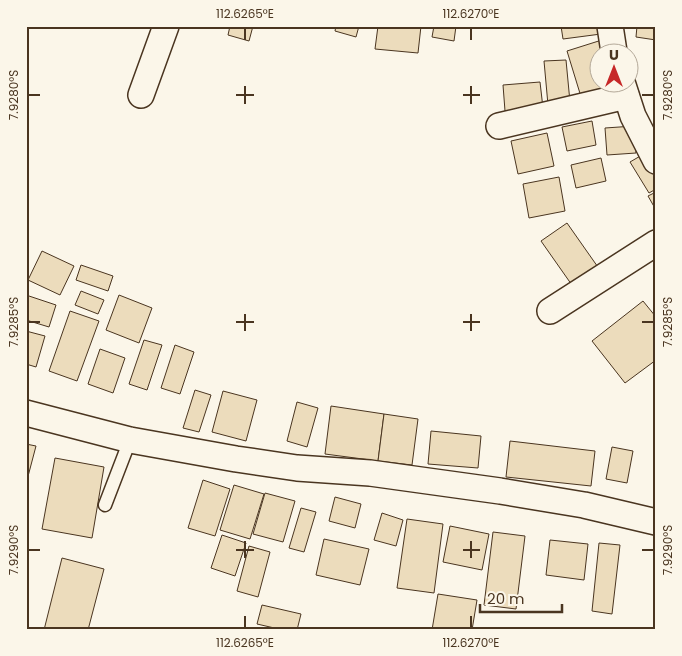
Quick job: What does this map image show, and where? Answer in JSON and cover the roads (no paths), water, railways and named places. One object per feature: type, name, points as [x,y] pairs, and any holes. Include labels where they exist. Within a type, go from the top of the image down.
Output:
[{"type":"street","points":[[141,95],[166,26]]},
{"type":"street","points":[[610,26],[612,42]]},
{"type":"street","points":[[499,126],[614,92]]},
{"type":"street","points":[[625,92],[642,136],[656,161]]},
{"type":"street","points":[[550,311],[656,243]]},
{"type":"street","points":[[26,413],[130,440],[254,462],[297,468],[370,473],[584,504],[656,522]]},
{"type":"lane","points":[[105,504],[130,440]]}]
